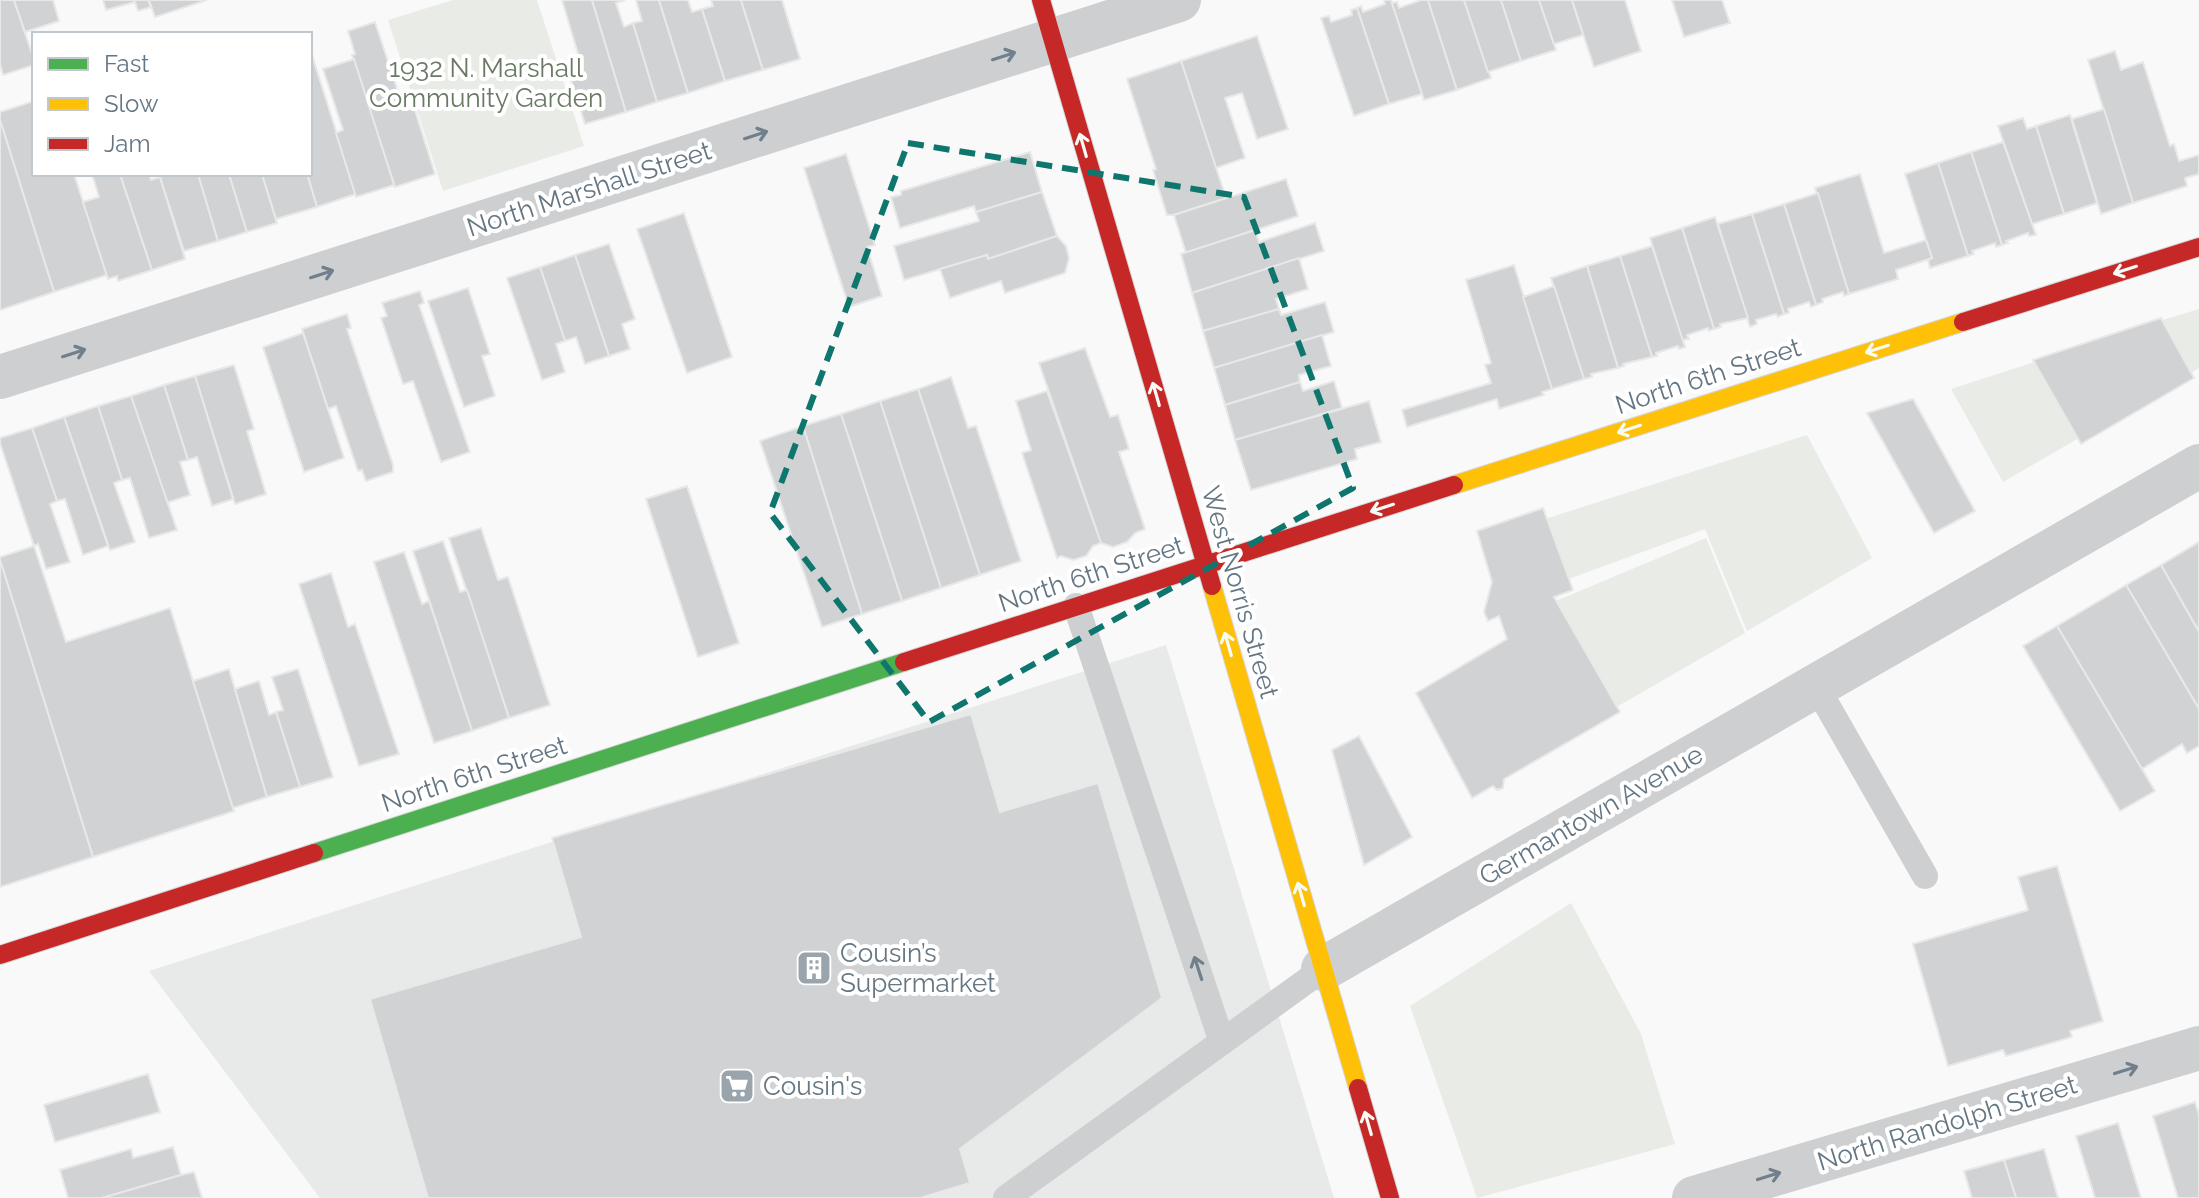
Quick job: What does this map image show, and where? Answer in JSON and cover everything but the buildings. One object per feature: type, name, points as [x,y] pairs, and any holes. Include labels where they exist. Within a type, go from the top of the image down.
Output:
[{"type":"main road","name":"West Norris Street","points":[[1041,0],[1390,1198]]},
{"type":"main road","name":"North 6th Street","points":[[0,955],[1076,606],[2199,247]]},
{"type":"street","name":"North Marshall Street","points":[[0,377],[1179,0]]},
{"type":"street","name":"Germantown Avenue","points":[[1323,969],[2199,466]]},
{"type":"street","name":"North Randolph Street","points":[[1694,1198],[2199,1048]]},
{"type":"lane","points":[[1076,606],[1222,1042]]},
{"type":"lane","points":[[1816,686],[1925,876]]},
{"type":"lane","name":"Germantown Avenue","points":[[1006,1198],[1323,969]]},
{"type":"highlighted area","points":[[908,143],[1244,197],[1353,488],[929,722],[770,513]]},
{"type":"shaded area","name":"Cousin’s Supermarket","points":[[1166,645],[1334,1198],[320,1198],[149,971]]},
{"type":"green space","name":"1932 N. Marshall Community Garden","points":[[453,0],[537,0],[584,146],[443,191],[388,20]]},
{"type":"green space","points":[[2199,309],[2199,368],[2186,376],[2156,322]]},
{"type":"green space","points":[[2038,361],[2079,438],[2003,482],[1951,389]]},
{"type":"green space","points":[[1807,435],[1872,558],[1747,631],[1705,529],[1566,580],[1542,520]]},
{"type":"green space","points":[[1706,538],[1745,633],[1613,709],[1551,603]]},
{"type":"green space","points":[[1571,903],[1641,1034],[1675,1144],[1477,1198],[1410,1006]]},
{"type":"traffic: fast","points":[[314,853],[904,662]]},
{"type":"traffic: slow","points":[[1454,485],[1963,322]]},
{"type":"traffic: slow","points":[[1212,586],[1358,1088]]},
{"type":"traffic: jam","points":[[1041,0],[1212,586]]},
{"type":"traffic: jam","points":[[1963,322],[2199,247]]},
{"type":"traffic: jam","points":[[904,662],[1454,485]]},
{"type":"traffic: jam","points":[[0,955],[314,853]]},
{"type":"traffic: jam","points":[[1358,1088],[1390,1198]]},
{"type":"place","name":"Cousin’s Supermarket","points":[[814,968]]},
{"type":"place","name":"Cousin's","points":[[737,1086]]}]
